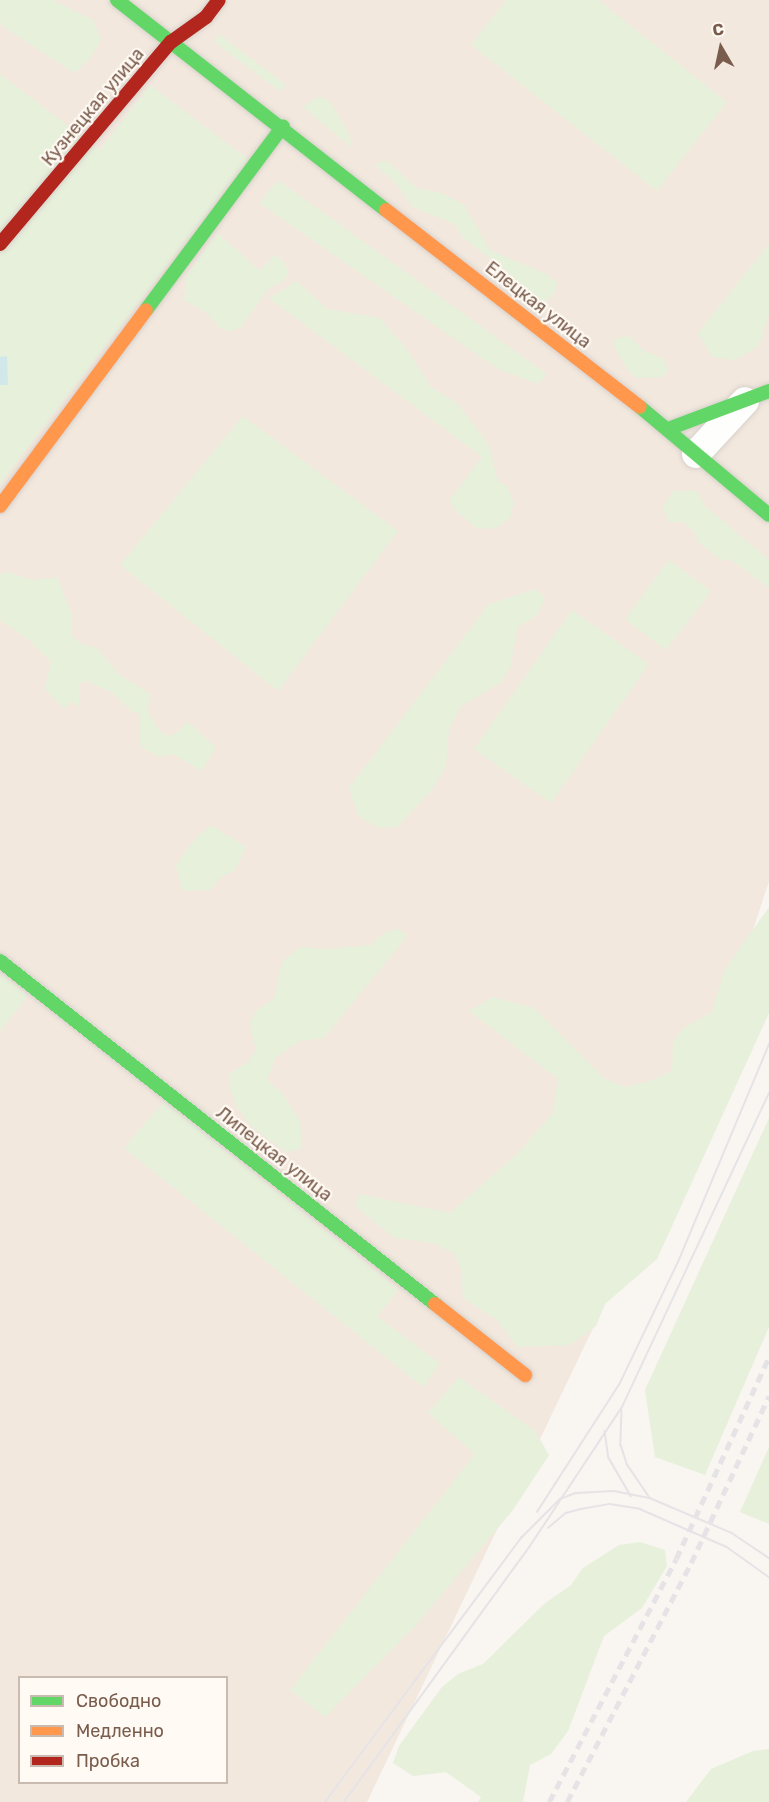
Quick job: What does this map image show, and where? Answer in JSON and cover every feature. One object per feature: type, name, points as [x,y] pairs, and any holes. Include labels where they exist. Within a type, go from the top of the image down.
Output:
[{"type":"street","name":"Елецкая улица","points":[[117,0],[283,126],[668,429],[769,515]]},
{"type":"street","name":"Кузнецкая улица","points":[[0,244],[171,42],[206,17],[219,0]]},
{"type":"street","points":[[0,506],[283,126]]},
{"type":"street","points":[[668,429],[757,396]]},
{"type":"street","points":[[696,453],[757,396]]},
{"type":"street","name":"Липецкая улица","points":[[0,961],[525,1375]]},
{"type":"shaded area","points":[[0,0],[769,0],[769,881],[687,1131],[367,1802],[0,1802]]},
{"type":"green space","points":[[0,0],[53,0],[93,20],[101,39],[89,60],[74,73],[4,27],[0,22]]},
{"type":"green space","points":[[506,0],[598,0],[727,102],[657,191],[471,45]]},
{"type":"green space","points":[[219,34],[286,85],[281,92],[214,42]]},
{"type":"green space","points":[[0,74],[100,150],[150,85],[248,159],[0,484]]},
{"type":"green space","points":[[320,96],[330,102],[350,135],[351,147],[303,107]]},
{"type":"green space","points":[[386,160],[416,188],[442,193],[464,205],[490,250],[546,274],[557,283],[555,292],[545,302],[529,296],[506,271],[461,236],[455,224],[412,207],[395,182],[374,165]]},
{"type":"green space","points":[[278,180],[547,374],[538,384],[498,369],[259,203]]},
{"type":"green space","points":[[218,233],[260,271],[274,255],[284,261],[289,273],[284,281],[268,289],[241,327],[232,331],[221,329],[208,314],[184,300],[186,276]]},
{"type":"green space","points":[[769,244],[769,314],[759,346],[735,360],[712,357],[698,333]]},
{"type":"green space","points":[[297,281],[327,309],[380,318],[406,348],[431,387],[458,404],[489,445],[498,481],[506,485],[514,502],[510,518],[495,529],[477,528],[458,513],[449,501],[482,457],[269,298]]},
{"type":"green space","points":[[630,336],[643,350],[664,359],[668,371],[662,377],[637,378],[628,371],[613,344],[617,338]]},
{"type":"green space","points":[[243,416],[398,531],[278,691],[120,565]]},
{"type":"green space","points":[[673,491],[698,491],[704,505],[769,560],[769,588],[730,559],[722,561],[697,541],[696,534],[684,522],[669,522],[663,508]]},
{"type":"green space","points":[[669,560],[711,591],[666,650],[625,619]]},
{"type":"green space","points":[[6,572],[33,580],[57,577],[72,615],[71,635],[81,644],[97,648],[118,673],[151,695],[147,710],[158,729],[168,736],[178,732],[187,721],[216,747],[202,771],[173,754],[159,757],[140,746],[140,714],[132,711],[111,692],[86,681],[79,684],[79,707],[72,701],[65,709],[56,701],[45,689],[51,662],[28,639],[0,620],[0,574]]},
{"type":"green space","points":[[536,589],[545,598],[537,615],[517,628],[511,665],[503,681],[460,707],[449,730],[446,766],[432,790],[397,827],[378,828],[358,816],[349,788],[489,604]]},
{"type":"green space","points":[[572,610],[649,664],[551,803],[474,749]]},
{"type":"green space","points":[[211,825],[246,847],[235,870],[220,878],[210,890],[183,891],[176,865],[195,839]]},
{"type":"green space","points":[[769,907],[769,1013],[657,1259],[605,1304],[596,1326],[570,1345],[518,1347],[497,1320],[463,1298],[461,1268],[454,1253],[433,1243],[394,1238],[355,1206],[359,1194],[450,1213],[516,1155],[553,1113],[558,1079],[469,1011],[493,997],[534,1008],[604,1078],[625,1087],[653,1080],[672,1070],[673,1041],[684,1028],[712,1012],[724,971]]},
{"type":"green space","points":[[397,929],[408,935],[324,1038],[300,1041],[276,1057],[267,1080],[283,1094],[300,1121],[302,1149],[286,1152],[251,1126],[236,1106],[230,1089],[229,1074],[247,1063],[256,1051],[250,1023],[256,1011],[274,999],[282,962],[300,947],[326,949],[371,945],[384,933]]},
{"type":"green space","points":[[0,973],[28,996],[0,1031]]},
{"type":"green space","points":[[164,1101],[399,1290],[377,1316],[440,1364],[423,1387],[124,1148]]},
{"type":"green space","points":[[769,1118],[769,1327],[705,1475],[655,1457],[645,1390]]},
{"type":"green space","points":[[459,1377],[535,1431],[549,1455],[513,1510],[417,1624],[325,1717],[290,1690],[475,1454],[428,1413]]},
{"type":"green space","points":[[769,1447],[769,1524],[740,1512]]},
{"type":"green space","points":[[640,1542],[665,1550],[667,1566],[642,1608],[604,1636],[568,1731],[551,1754],[530,1765],[523,1802],[478,1802],[481,1797],[446,1772],[413,1776],[393,1763],[399,1746],[442,1687],[458,1674],[483,1664],[544,1604],[571,1585],[583,1568],[619,1545]]},
{"type":"green space","points":[[769,1749],[769,1802],[686,1802],[711,1769],[753,1751]]},
{"type":"water","points":[[7,356],[8,385],[0,385],[0,357]]},
{"type":"tram line","points":[[537,1512],[619,1385],[678,1262],[769,1044]]},
{"type":"tram line","points":[[344,1802],[530,1546],[622,1407],[769,1093]]},
{"type":"tram line","points":[[622,1410],[621,1445],[627,1464],[650,1498]]},
{"type":"tram line","points":[[605,1431],[609,1458],[631,1496]]},
{"type":"tram line","points":[[325,1802],[521,1538],[560,1499],[576,1493],[614,1491],[650,1498],[732,1533],[769,1558]]},
{"type":"tram line","points":[[548,1528],[566,1513],[581,1509],[610,1504],[640,1509],[727,1547],[769,1577]]},
{"type":"railway","points":[[549,1802],[676,1559],[769,1357]]},
{"type":"railway","points":[[567,1802],[691,1563],[769,1396]]},
{"type":"traffic: fast","points":[[117,0],[386,210]]},
{"type":"traffic: fast","points":[[146,310],[283,126]]},
{"type":"traffic: fast","points":[[668,429],[769,391]]},
{"type":"traffic: fast","points":[[640,407],[769,515]]},
{"type":"traffic: fast","points":[[0,961],[435,1304]]},
{"type":"traffic: slow","points":[[386,210],[640,407]]},
{"type":"traffic: slow","points":[[0,506],[146,310]]},
{"type":"traffic: slow","points":[[435,1304],[525,1375]]},
{"type":"traffic: jam","points":[[0,244],[171,42],[206,17],[219,0]]}]
